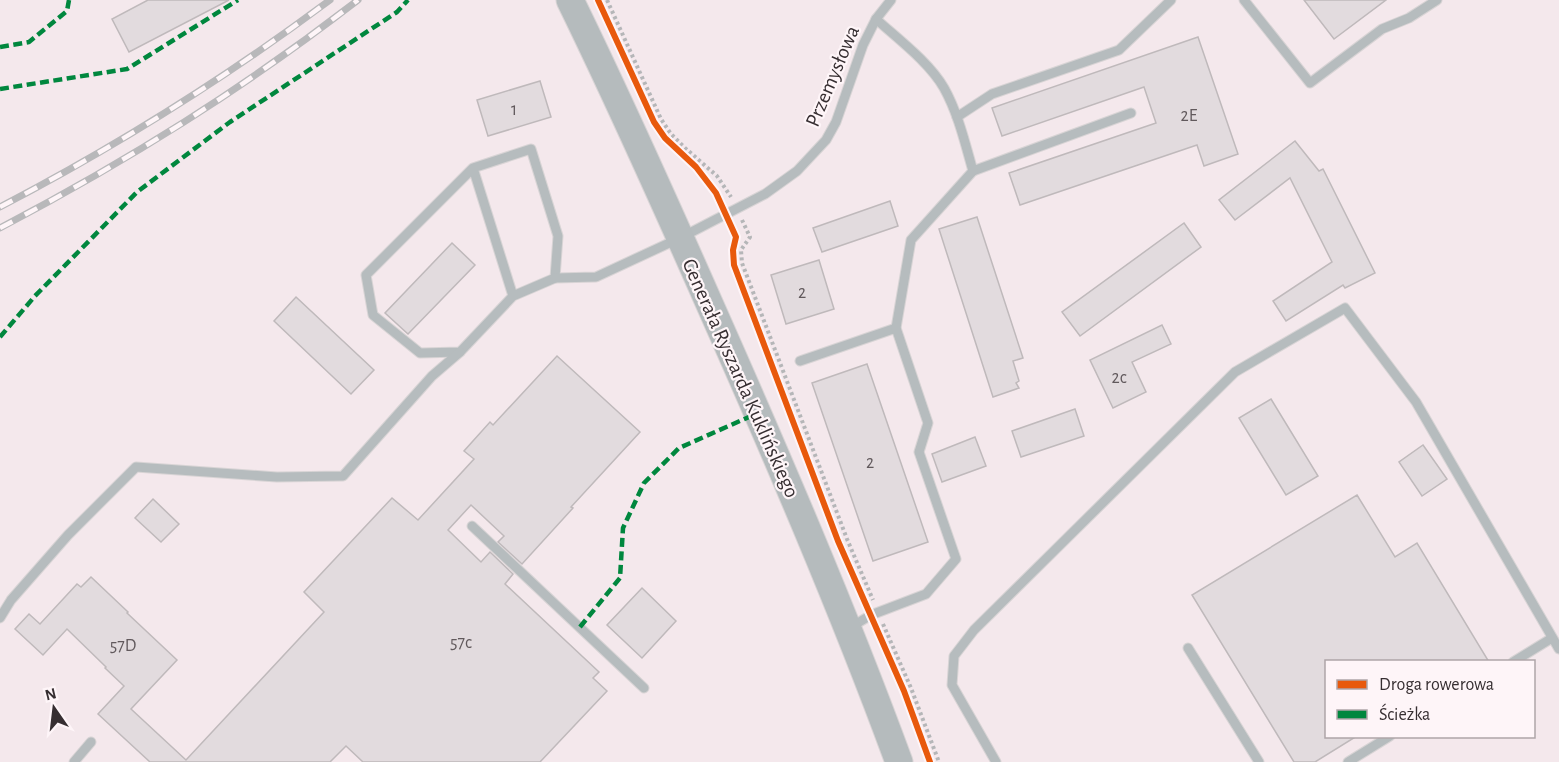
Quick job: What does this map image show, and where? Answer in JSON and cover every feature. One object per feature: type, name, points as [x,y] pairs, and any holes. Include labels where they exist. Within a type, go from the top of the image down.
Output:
[{"type":"main road","name":"Generała Ryszarda Kuklińskiego","points":[[570,0],[758,413],[866,619],[899,762]]},
{"type":"lane","name":"Przemysłowa","points":[[555,278],[596,277],[737,209],[776,188],[797,171],[826,140],[836,122],[862,45],[876,19],[891,0]]},
{"type":"lane","points":[[957,117],[992,94],[1119,50],[1171,0]]},
{"type":"lane","points":[[1244,0],[1310,82],[1382,29],[1408,18],[1437,0]]},
{"type":"lane","points":[[876,19],[934,74],[944,89],[957,117],[973,171]]},
{"type":"lane","points":[[866,619],[926,594],[956,559],[919,452],[928,423],[896,328],[911,240],[973,171],[1131,113]]},
{"type":"lane","points":[[0,618],[11,600],[68,535],[136,467],[277,477],[343,477],[432,376],[460,352],[513,296],[555,278],[558,236],[531,149],[472,168],[366,275],[373,315],[420,353],[460,352]]},
{"type":"lane","points":[[472,168],[513,296]]},
{"type":"lane","points":[[996,762],[952,685],[954,656],[974,630],[1235,372],[1345,308],[1416,402],[1559,649]]},
{"type":"lane","points":[[800,361],[896,328]]},
{"type":"lane","points":[[472,526],[644,688]]},
{"type":"lane","points":[[1516,660],[1552,638]]},
{"type":"lane","points":[[1188,648],[1259,762]]},
{"type":"lane","points":[[1348,762],[1387,738]]},
{"type":"lane","points":[[74,762],[91,742]]},
{"type":"path","points":[[607,0],[661,119],[671,134],[717,176],[727,190],[750,237],[741,250],[742,264],[847,539],[866,619],[904,691],[919,731]]},
{"type":"path","points":[[637,84],[654,122],[672,146]]},
{"type":"path","points":[[688,161],[696,167]]},
{"type":"path","points":[[738,274],[808,458]]},
{"type":"path","points":[[866,619],[911,688],[939,762]]},
{"type":"shaded area","points":[[0,0],[1559,0],[1559,762],[0,762]]},
{"type":"building","points":[[148,0],[229,0],[129,52],[112,19]]},
{"type":"building","points":[[1304,0],[1386,0],[1334,39]]},
{"type":"building","points":[[1198,37],[1238,154],[1204,166],[1197,145],[1020,205],[1009,173],[1156,123],[1144,87],[1002,136],[992,108]]},
{"type":"building","points":[[540,81],[551,117],[488,136],[477,100]]},
{"type":"building","points":[[1295,141],[1319,171],[1323,169],[1375,273],[1345,288],[1343,285],[1286,321],[1273,301],[1332,262],[1290,178],[1235,220],[1219,200]]},
{"type":"building","points":[[890,201],[898,226],[822,252],[813,228]]},
{"type":"building","points":[[977,217],[1023,358],[1013,361],[1019,381],[1016,383],[1019,388],[993,397],[939,229]]},
{"type":"building","points":[[1184,223],[1201,247],[1080,336],[1062,312]]},
{"type":"building","points":[[452,243],[475,265],[408,334],[385,313]]},
{"type":"building","points":[[819,260],[834,309],[786,324],[771,275]]},
{"type":"building","points":[[296,297],[374,370],[351,394],[274,321]]},
{"type":"building","points":[[1162,325],[1171,344],[1132,362],[1146,392],[1113,408],[1090,360]]},
{"type":"building","points":[[557,356],[640,432],[522,564],[498,542],[504,536],[471,505],[448,530],[481,562],[490,552],[513,574],[505,584],[599,672],[593,678],[607,691],[540,762],[363,762],[346,746],[330,762],[150,762],[98,714],[124,686],[106,667],[67,629],[43,655],[15,629],[29,614],[40,624],[77,584],[81,587],[91,577],[177,660],[131,709],[186,760],[324,612],[304,592],[392,498],[418,520],[474,459],[464,451],[490,422],[493,425]]},
{"type":"building","points":[[867,364],[928,542],[873,561],[812,383]]},
{"type":"building","points":[[1271,399],[1318,476],[1286,495],[1239,418]]},
{"type":"building","points":[[1075,409],[1084,436],[1021,457],[1012,431]]},
{"type":"building","points":[[975,437],[986,466],[942,482],[932,454]]},
{"type":"building","points":[[1423,445],[1447,479],[1422,496],[1399,462]]},
{"type":"building","points":[[1357,495],[1395,557],[1417,543],[1488,660],[1325,660],[1325,738],[1354,738],[1315,762],[1294,762],[1192,595]]},
{"type":"building","points":[[153,499],[179,524],[161,542],[135,518]]},
{"type":"building","points":[[642,588],[676,621],[642,658],[607,625]]},
{"type":"railway","points":[[0,207],[128,136],[210,84],[330,0]]},
{"type":"railway","points":[[0,228],[94,176],[184,122],[272,64],[358,0]]},
{"type":"marked path","points":[[0,47],[29,42],[67,11],[69,0]]},
{"type":"marked path","points":[[0,89],[127,69],[238,0]]},
{"type":"marked path","points":[[0,337],[35,296],[137,192],[230,122],[397,12],[408,0]]},
{"type":"marked path","points":[[580,627],[620,578],[623,528],[644,483],[679,448],[758,413]]},
{"type":"cycle path","points":[[598,0],[654,122],[665,138],[696,167],[716,193],[736,237],[733,250],[734,265],[838,541],[904,691],[930,762]]}]
